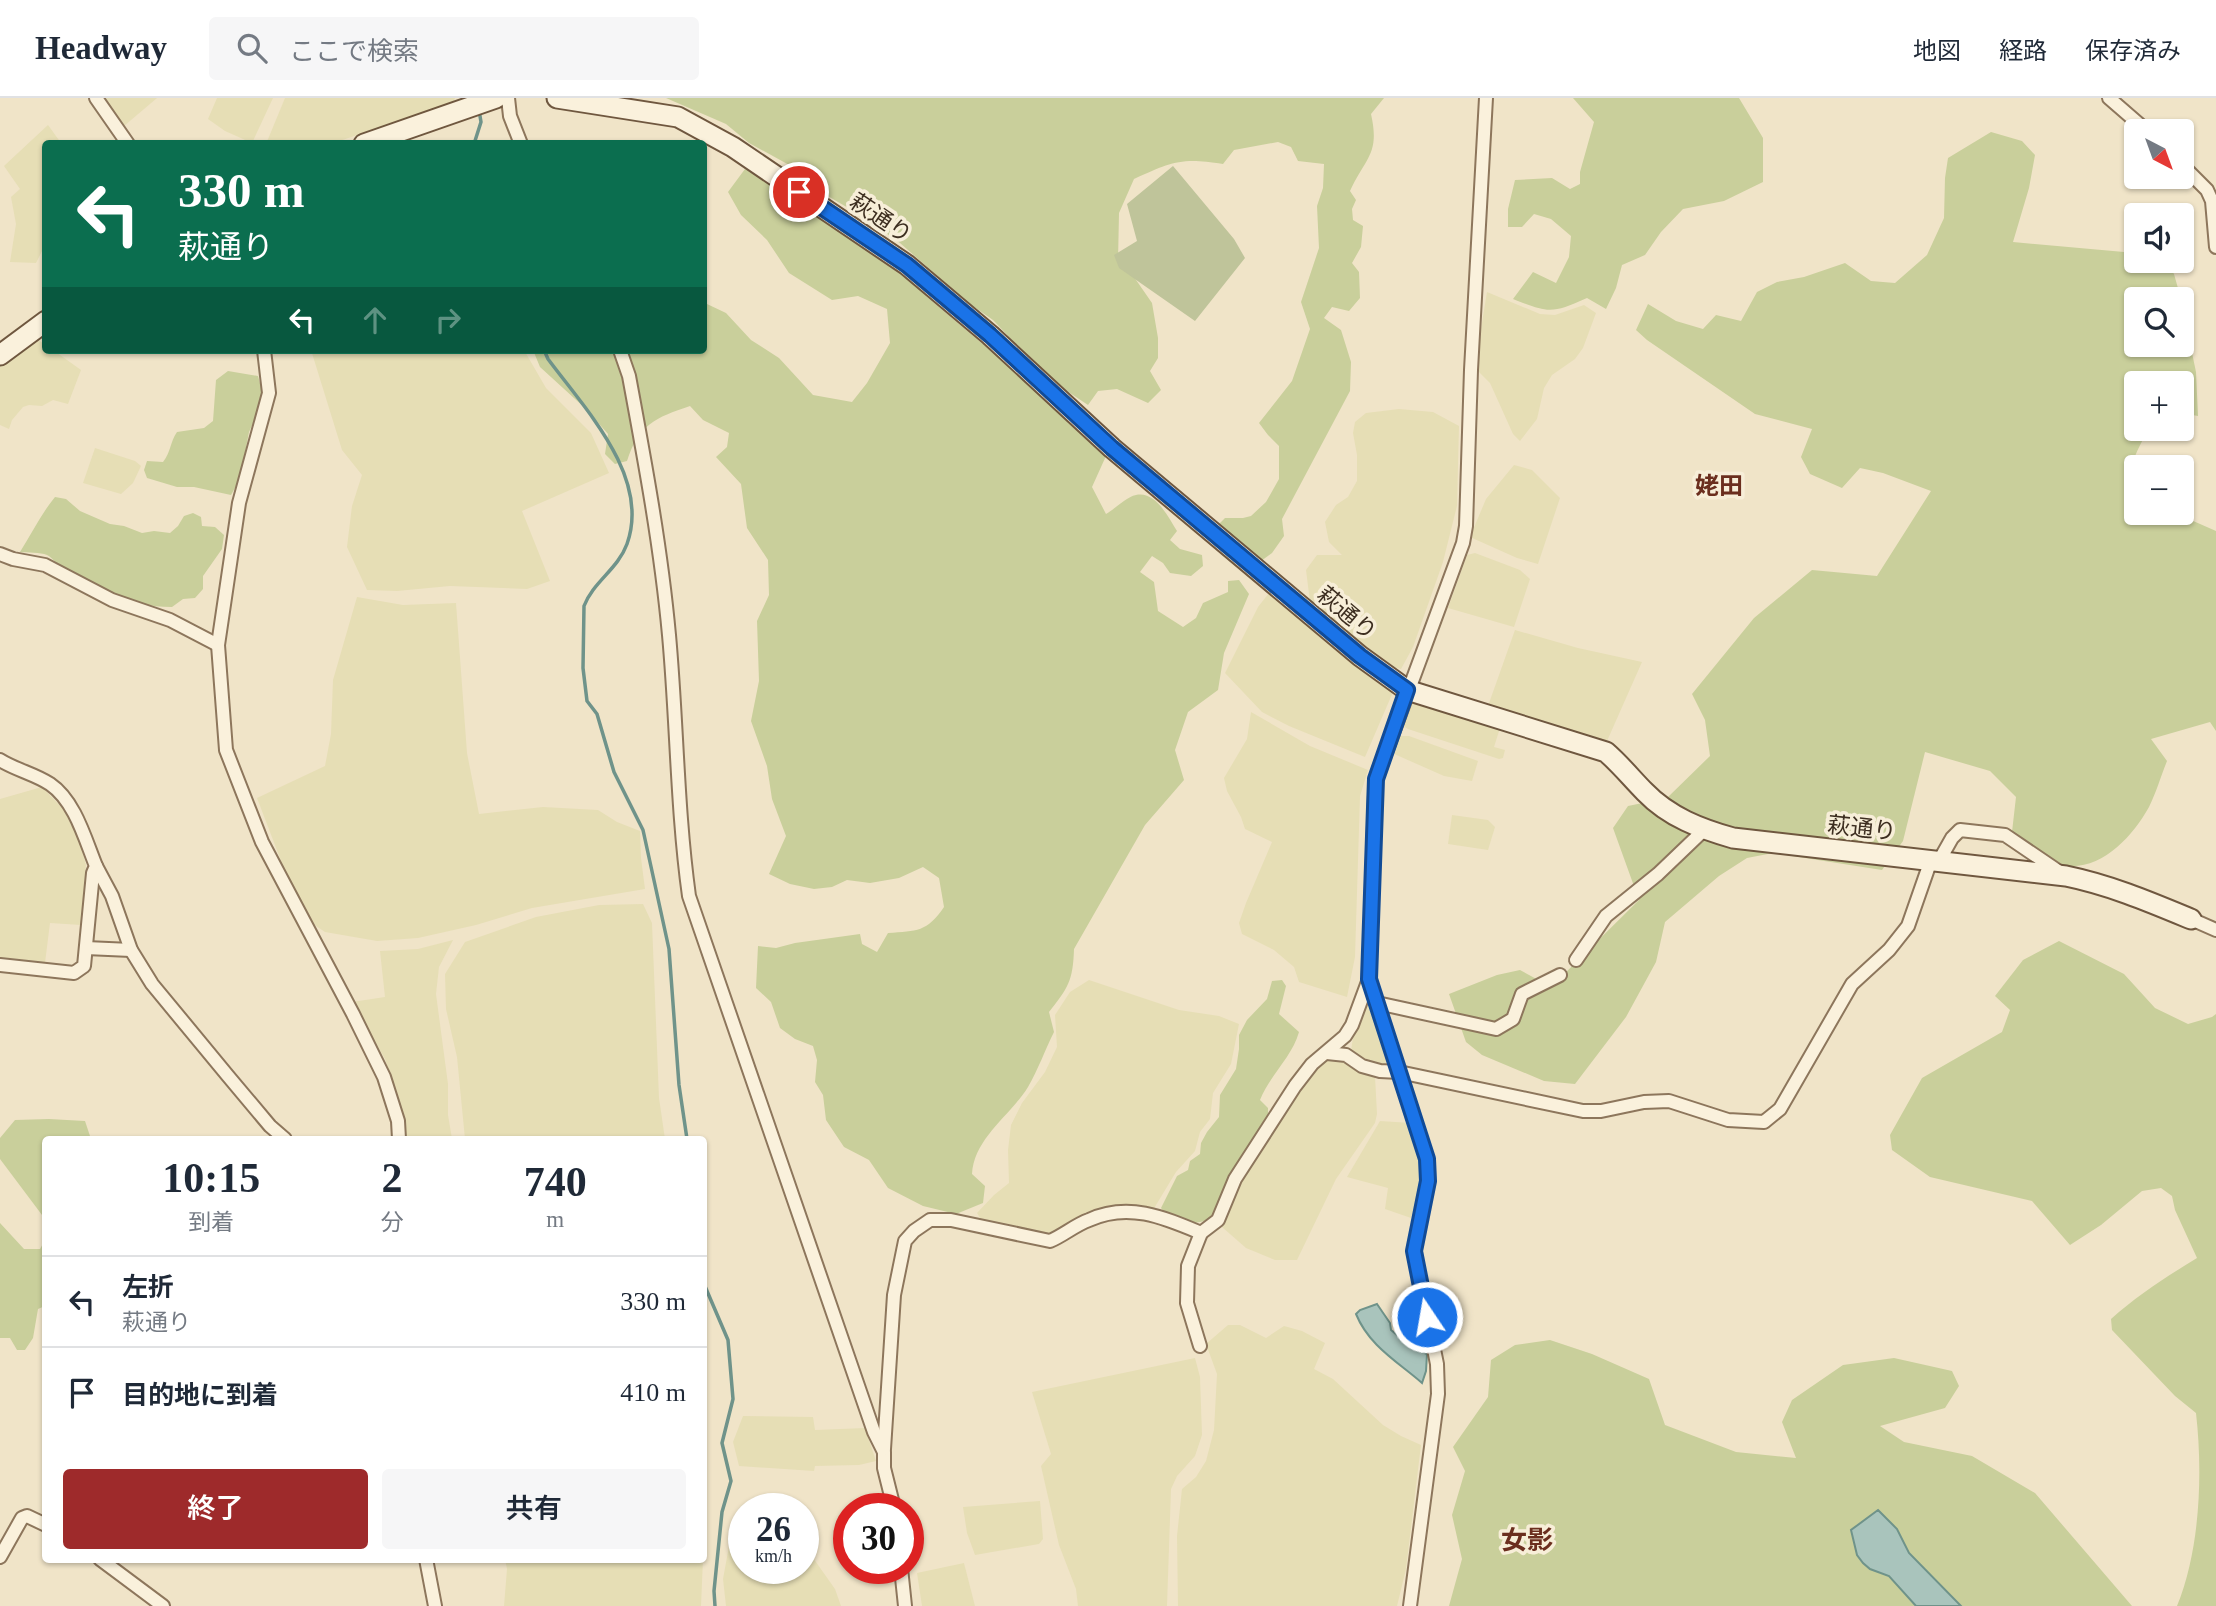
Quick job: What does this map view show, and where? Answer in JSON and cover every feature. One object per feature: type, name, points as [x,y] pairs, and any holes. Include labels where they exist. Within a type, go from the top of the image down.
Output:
[{"type":"street","points":[[96,98],[125,140]]},
{"type":"street","points":[[374,140],[471,102],[496,98]]},
{"type":"street","points":[[508,98],[510,117],[519,140]]},
{"type":"street","name":"萩通り","points":[[557,98],[678,117],[733,147],[907,265],[990,335],[1112,448],[1360,656],[1407,690],[1588,744],[1606,752],[1645,793],[1669,812],[1704,830],[1733,838],[2066,876],[2124,891],[2216,930]]},
{"type":"street","points":[[1200,1346],[1187,1303],[1188,1266],[1201,1233],[1218,1220],[1235,1179],[1287,1098],[1312,1064],[1345,1036],[1352,1025],[1369,979],[1376,779],[1463,543],[1468,513],[1471,370],[1486,98]]},
{"type":"street","points":[[2109,98],[2133,119]]},
{"type":"street","points":[[2194,177],[2207,190],[2212,201],[2216,247]]},
{"type":"street","points":[[0,355],[42,324]]},
{"type":"street","points":[[264,354],[269,393],[239,502],[218,645],[226,750],[262,842],[384,1077],[398,1121],[399,1136]]},
{"type":"street","points":[[621,354],[629,376],[661,551],[682,845],[689,897],[874,1432],[884,1452]]},
{"type":"street","points":[[0,554],[45,565],[112,600],[170,620],[218,645]]},
{"type":"street","points":[[0,760],[49,784],[60,793],[74,814],[112,896],[131,950],[152,984],[270,1126],[282,1136]]},
{"type":"street","points":[[1576,960],[1606,916],[1658,874],[1704,830]]},
{"type":"street","points":[[1327,1053],[1346,1055],[1371,1068],[1583,1111],[1669,1101],[1728,1120],[1764,1122],[1780,1109],[1852,984],[1889,950],[1908,926],[1935,861],[1960,830],[2005,835],[2066,876]]},
{"type":"street","points":[[0,965],[74,973],[84,966],[93,873],[96,866]]},
{"type":"street","points":[[86,948],[131,950]]},
{"type":"street","points":[[1377,1003],[1496,1029],[1513,1019],[1522,994],[1560,975]]},
{"type":"street","points":[[1369,979],[1427,1159],[1428,1181],[1414,1251],[1437,1364],[1438,1394],[1409,1606]]},
{"type":"street","points":[[1345,1036],[1346,1055]]},
{"type":"street","points":[[890,1493],[884,1468],[884,1452],[894,1295],[905,1241],[914,1231],[930,1220],[951,1220],[1050,1241],[1111,1211],[1129,1211],[1165,1218],[1201,1233]]},
{"type":"street","points":[[0,1558],[22,1518],[27,1516],[42,1523]]},
{"type":"street","points":[[105,1563],[163,1606]]},
{"type":"street","points":[[427,1563],[435,1606]]},
{"type":"street","points":[[903,1584],[905,1606]]},
{"type":"shaded area","points":[[103,98],[157,98],[124,126]]},
{"type":"shaded area","points":[[217,98],[273,98],[253,140],[245,140],[225,131],[208,119]]},
{"type":"shaded area","points":[[285,98],[455,98],[453,104],[342,140],[268,140]]},
{"type":"shaded area","points":[[48,125],[59,140],[42,140],[42,251],[36,263],[10,262],[16,224],[11,197],[20,189],[4,166]]},
{"type":"shaded area","points":[[1487,292],[1540,314],[1555,315],[1584,305],[1596,313],[1583,348],[1575,359],[1552,375],[1544,388],[1537,419],[1520,441],[1513,434],[1490,383],[1479,372],[1478,347]]},
{"type":"shaded area","points":[[36,338],[42,343],[42,354],[59,354],[81,370],[68,404],[53,400],[42,406],[23,407],[12,420],[9,429],[0,425],[0,365]]},
{"type":"shaded area","points":[[312,354],[526,354],[546,388],[591,433],[609,473],[522,511],[550,581],[527,589],[450,586],[397,591],[367,590],[347,547],[352,506],[362,475],[342,450]]},
{"type":"shaded area","points":[[1399,409],[1433,412],[1459,426],[1457,506],[1443,562],[1413,647],[1401,669],[1392,667],[1310,602],[1306,570],[1317,555],[1342,555],[1329,542],[1325,522],[1336,505],[1348,497],[1357,481],[1357,455],[1353,433],[1355,422],[1366,413]]},
{"type":"shaded area","points":[[95,448],[135,461],[141,466],[133,483],[121,494],[83,483]]},
{"type":"shaded area","points":[[1514,465],[1532,470],[1560,498],[1538,564],[1517,558],[1470,537],[1486,499]]},
{"type":"shaded area","points":[[1475,553],[1520,570],[1530,579],[1514,627],[1448,608],[1467,555]]},
{"type":"shaded area","points":[[1269,593],[1366,674],[1393,692],[1365,757],[1262,712],[1225,673],[1258,607]]},
{"type":"shaded area","points":[[357,597],[403,605],[456,603],[467,753],[479,814],[543,807],[598,810],[617,822],[640,831],[645,889],[532,908],[476,925],[418,938],[377,941],[325,932],[313,924],[283,866],[257,798],[325,766],[331,734],[333,680]]},
{"type":"shaded area","points":[[1515,630],[1642,662],[1607,741],[1488,706]]},
{"type":"shaded area","points":[[1414,702],[1500,728],[1494,747],[1505,750],[1503,758],[1499,759],[1408,729],[1402,725],[1409,706]]},
{"type":"shaded area","points":[[1251,712],[1310,746],[1368,770],[1360,796],[1355,957],[1347,997],[1299,982],[1294,967],[1274,950],[1242,934],[1239,923],[1272,842],[1245,829],[1227,791],[1224,778],[1247,739]]},
{"type":"shaded area","points":[[1399,736],[1409,736],[1478,761],[1472,781],[1444,776],[1392,753]]},
{"type":"shaded area","points":[[42,787],[64,810],[81,845],[86,865],[81,925],[50,923],[45,963],[0,960],[0,799]]},
{"type":"shaded area","points":[[1452,815],[1488,820],[1495,827],[1488,850],[1448,844]]},
{"type":"shaded area","points":[[643,904],[652,923],[659,1098],[665,1136],[465,1136],[457,1057],[446,1009],[445,974],[465,942],[536,917],[599,905]]},
{"type":"shaded area","points":[[453,940],[439,967],[436,994],[448,1084],[452,1136],[404,1136],[401,1108],[385,1059],[352,1002],[385,997],[380,951],[418,949]]},
{"type":"shaded area","points":[[1089,980],[1179,1010],[1219,1016],[1239,1024],[1231,1064],[1213,1093],[1210,1119],[1200,1132],[1195,1151],[1176,1172],[1153,1210],[1126,1206],[1102,1208],[1053,1234],[1037,1235],[982,1221],[977,1213],[1009,1183],[1008,1150],[1011,1125],[1022,1103],[1045,1072],[1057,1047],[1055,1015],[1070,992]]},
{"type":"shaded area","points":[[1366,1001],[1370,1003],[1389,1063],[1385,1065],[1356,1056],[1351,1050],[1355,1026]]},
{"type":"shaded area","points":[[1329,1058],[1341,1059],[1375,1076],[1375,1123],[1336,1179],[1297,1260],[1275,1260],[1246,1248],[1222,1227],[1239,1183],[1294,1099]]},
{"type":"shaded area","points":[[1380,1121],[1411,1123],[1419,1151],[1420,1175],[1411,1218],[1385,1209],[1388,1188],[1347,1177]]},
{"type":"shaded area","points":[[1228,1325],[1240,1325],[1266,1338],[1284,1326],[1302,1331],[1325,1343],[1314,1369],[1333,1379],[1383,1425],[1421,1445],[1406,1569],[1397,1606],[1178,1606],[1177,1536],[1182,1489],[1196,1477],[1206,1461],[1214,1430],[1217,1374],[1206,1344]]},
{"type":"shaded area","points":[[1195,1358],[1200,1377],[1202,1435],[1195,1456],[1177,1476],[1171,1489],[1167,1606],[1078,1606],[1076,1589],[1059,1545],[1041,1466],[1051,1454],[1032,1392]]},
{"type":"shaded area","points":[[743,1416],[813,1417],[815,1430],[865,1428],[876,1461],[859,1465],[815,1466],[814,1471],[739,1466],[733,1442]]},
{"type":"shaded area","points":[[1040,1501],[1043,1539],[1039,1544],[975,1555],[967,1533],[963,1507]]},
{"type":"shaded area","points":[[728,1552],[728,1584],[819,1584],[819,1566],[835,1589],[841,1606],[726,1606],[723,1579]]},
{"type":"shaded area","points":[[506,1563],[703,1563],[701,1606],[504,1606]]},
{"type":"shaded area","points":[[964,1563],[975,1606],[922,1606],[919,1584],[924,1584],[924,1572]]},
{"type":"green space","points":[[666,98],[1384,98],[1371,114],[1373,147],[1350,191],[1356,200],[1352,209],[1353,220],[1363,226],[1361,247],[1352,263],[1359,272],[1360,298],[1349,311],[1332,307],[1324,318],[1341,330],[1351,362],[1350,391],[1282,519],[1284,536],[1272,553],[1261,561],[1216,527],[1225,518],[1251,516],[1266,502],[1279,479],[1279,446],[1259,423],[1292,381],[1310,329],[1301,302],[1319,248],[1317,206],[1323,188],[1324,164],[1298,161],[1291,147],[1278,142],[1234,150],[1223,164],[1177,162],[1134,179],[1119,213],[1118,262],[1134,277],[1152,303],[1158,338],[1158,358],[1150,371],[1161,390],[1148,403],[1117,389],[1098,391],[1088,405],[1049,379],[993,320],[967,302],[900,243],[826,195],[791,166],[749,143],[726,124]]},
{"type":"green space","points":[[1573,98],[1739,98],[1763,138],[1763,182],[1724,201],[1683,209],[1661,232],[1645,255],[1622,265],[1616,288],[1606,309],[1587,298],[1550,310],[1513,299],[1533,272],[1556,283],[1569,257],[1571,236],[1551,219],[1534,214],[1522,227],[1508,227],[1508,209],[1515,180],[1552,178],[1570,189],[1580,184],[1580,172],[1594,122]]},
{"type":"green space","points":[[1991,132],[2022,141],[2035,155],[2029,188],[2013,242],[2124,252],[2124,273],[2174,274],[2178,287],[2124,287],[2124,357],[2193,357],[2198,416],[2194,415],[2194,371],[2124,371],[2124,441],[2143,441],[2136,455],[2124,455],[2124,525],[2194,525],[2194,521],[2216,531],[2216,731],[2210,722],[2151,739],[2167,761],[2149,807],[2121,844],[2109,854],[2081,865],[2066,866],[2051,862],[2012,832],[2016,797],[1990,771],[1925,752],[1903,841],[1882,870],[1773,853],[1747,858],[1719,876],[1665,922],[1656,962],[1626,1017],[1575,1084],[1544,1081],[1482,1055],[1466,1042],[1449,994],[1497,975],[1520,970],[1551,987],[1639,900],[1613,828],[1628,806],[1667,798],[1710,756],[1705,720],[1692,694],[1754,618],[1812,570],[1877,576],[1931,491],[1883,473],[1860,468],[1842,488],[1810,474],[1801,457],[1812,429],[1755,414],[1647,340],[1636,330],[1648,304],[1676,321],[1703,329],[1716,315],[1741,321],[1757,292],[1777,282],[1804,277],[1845,263],[1871,281],[1895,283],[1927,255],[1944,218],[1948,158]]},
{"type":"green space","points":[[1173,166],[1234,239],[1245,258],[1195,321],[1119,268],[1114,255],[1137,241],[1127,204]]},
{"type":"green space","points":[[745,169],[772,181],[903,272],[926,296],[1023,378],[1106,456],[1092,487],[1106,514],[1136,495],[1150,497],[1161,506],[1177,531],[1170,540],[1180,549],[1202,555],[1203,566],[1191,576],[1170,573],[1163,563],[1152,556],[1140,572],[1154,582],[1158,611],[1183,627],[1196,618],[1203,603],[1228,592],[1228,581],[1239,580],[1249,594],[1224,653],[1218,690],[1188,712],[1175,750],[1184,780],[1145,825],[1074,949],[1068,984],[1049,1012],[1054,1032],[1035,1074],[1021,1098],[986,1138],[974,1161],[972,1174],[985,1186],[983,1203],[956,1214],[923,1206],[888,1188],[869,1160],[844,1147],[826,1120],[823,1095],[815,1082],[817,1060],[813,1046],[795,1039],[780,1028],[771,1002],[756,988],[758,946],[776,948],[860,934],[862,944],[877,952],[888,933],[920,929],[932,921],[944,907],[939,878],[923,867],[899,878],[870,883],[847,880],[832,887],[814,889],[790,884],[769,874],[786,836],[772,799],[767,766],[751,721],[759,681],[757,621],[769,595],[768,560],[747,528],[741,484],[716,457],[727,447],[729,433],[703,420],[690,406],[667,414],[650,424],[637,438],[627,461],[615,464],[605,454],[608,434],[586,409],[540,367],[535,354],[707,354],[707,304],[726,313],[751,340],[779,358],[813,395],[852,402],[867,383],[890,343],[887,309],[858,296],[832,300],[789,273],[767,240],[741,215],[728,192]]},
{"type":"green space","points":[[228,371],[258,376],[263,394],[249,432],[240,479],[231,495],[194,487],[177,487],[147,478],[144,470],[147,461],[163,462],[177,432],[204,428],[213,421],[216,380]]},
{"type":"green space","points":[[55,497],[66,499],[80,511],[110,524],[142,533],[170,533],[184,516],[193,513],[201,517],[202,526],[215,527],[224,535],[222,549],[203,576],[203,589],[195,598],[183,599],[172,607],[128,600],[64,569],[47,555],[20,552]]},
{"type":"green space","points":[[2059,941],[2124,974],[2155,1008],[2188,1024],[2216,1014],[2216,1606],[2177,1606],[2191,1561],[2198,1511],[2196,1413],[2175,1396],[2112,1330],[2111,1319],[2121,1310],[2197,1258],[2175,1210],[2172,1196],[2161,1188],[2142,1191],[2101,1225],[2070,1245],[2032,1201],[1930,1177],[1892,1150],[1890,1135],[1922,1078],[2002,1032],[2010,1010],[1995,996],[2023,960]]},
{"type":"green space","points":[[1282,980],[1286,986],[1279,1014],[1299,1032],[1260,1100],[1268,1108],[1268,1114],[1248,1146],[1214,1216],[1193,1223],[1178,1220],[1161,1208],[1177,1176],[1188,1170],[1190,1161],[1200,1154],[1201,1143],[1219,1117],[1220,1095],[1236,1069],[1239,1035],[1247,1020],[1267,999],[1272,981]]},
{"type":"green space","points":[[15,1120],[85,1121],[90,1136],[42,1136],[42,1215],[0,1159],[0,1138]]},
{"type":"green space","points":[[0,1223],[24,1249],[40,1249],[42,1245],[42,1307],[38,1309],[33,1338],[25,1350],[17,1350],[10,1338],[0,1338]]},
{"type":"green space","points":[[1550,1340],[1592,1354],[1649,1379],[1665,1425],[1736,1452],[1796,1458],[1782,1422],[1792,1400],[1843,1365],[1894,1358],[1952,1371],[1959,1386],[1945,1408],[1880,1426],[1904,1442],[1972,1456],[2035,1493],[2132,1606],[1449,1606],[1462,1559],[1452,1515],[1465,1471],[1453,1447],[1488,1397],[1491,1360],[1515,1345]]},
{"type":"water","points":[[1377,1304],[1390,1323],[1391,1330],[1403,1340],[1410,1341],[1414,1349],[1427,1354],[1422,1383],[1385,1353],[1362,1325],[1356,1314]]},
{"type":"water","points":[[1878,1510],[1897,1529],[1909,1553],[1961,1606],[1916,1606],[1889,1576],[1870,1569],[1863,1563],[1857,1555],[1851,1530]]},
{"type":"waterway","points":[[475,140],[481,122],[479,110]]},
{"type":"waterway","points":[[546,354],[610,445],[630,494],[632,519],[627,544],[618,561],[593,590],[584,606],[583,668],[587,701],[597,714],[614,772],[643,830],[669,949],[679,1085],[687,1136]]},
{"type":"waterway","points":[[707,1291],[728,1340],[733,1399],[722,1443],[731,1481],[722,1512],[714,1591],[715,1606]]},
{"type":"district","name":"姥田","points":[[1719,486]]},
{"type":"district","name":"女影","points":[[1527,1540]]},
{"type":"route","points":[[799,192],[907,265],[990,335],[1112,448],[1360,656],[1407,690],[1376,779],[1369,979],[1427,1159],[1428,1181],[1414,1251],[1427,1317]]}]
